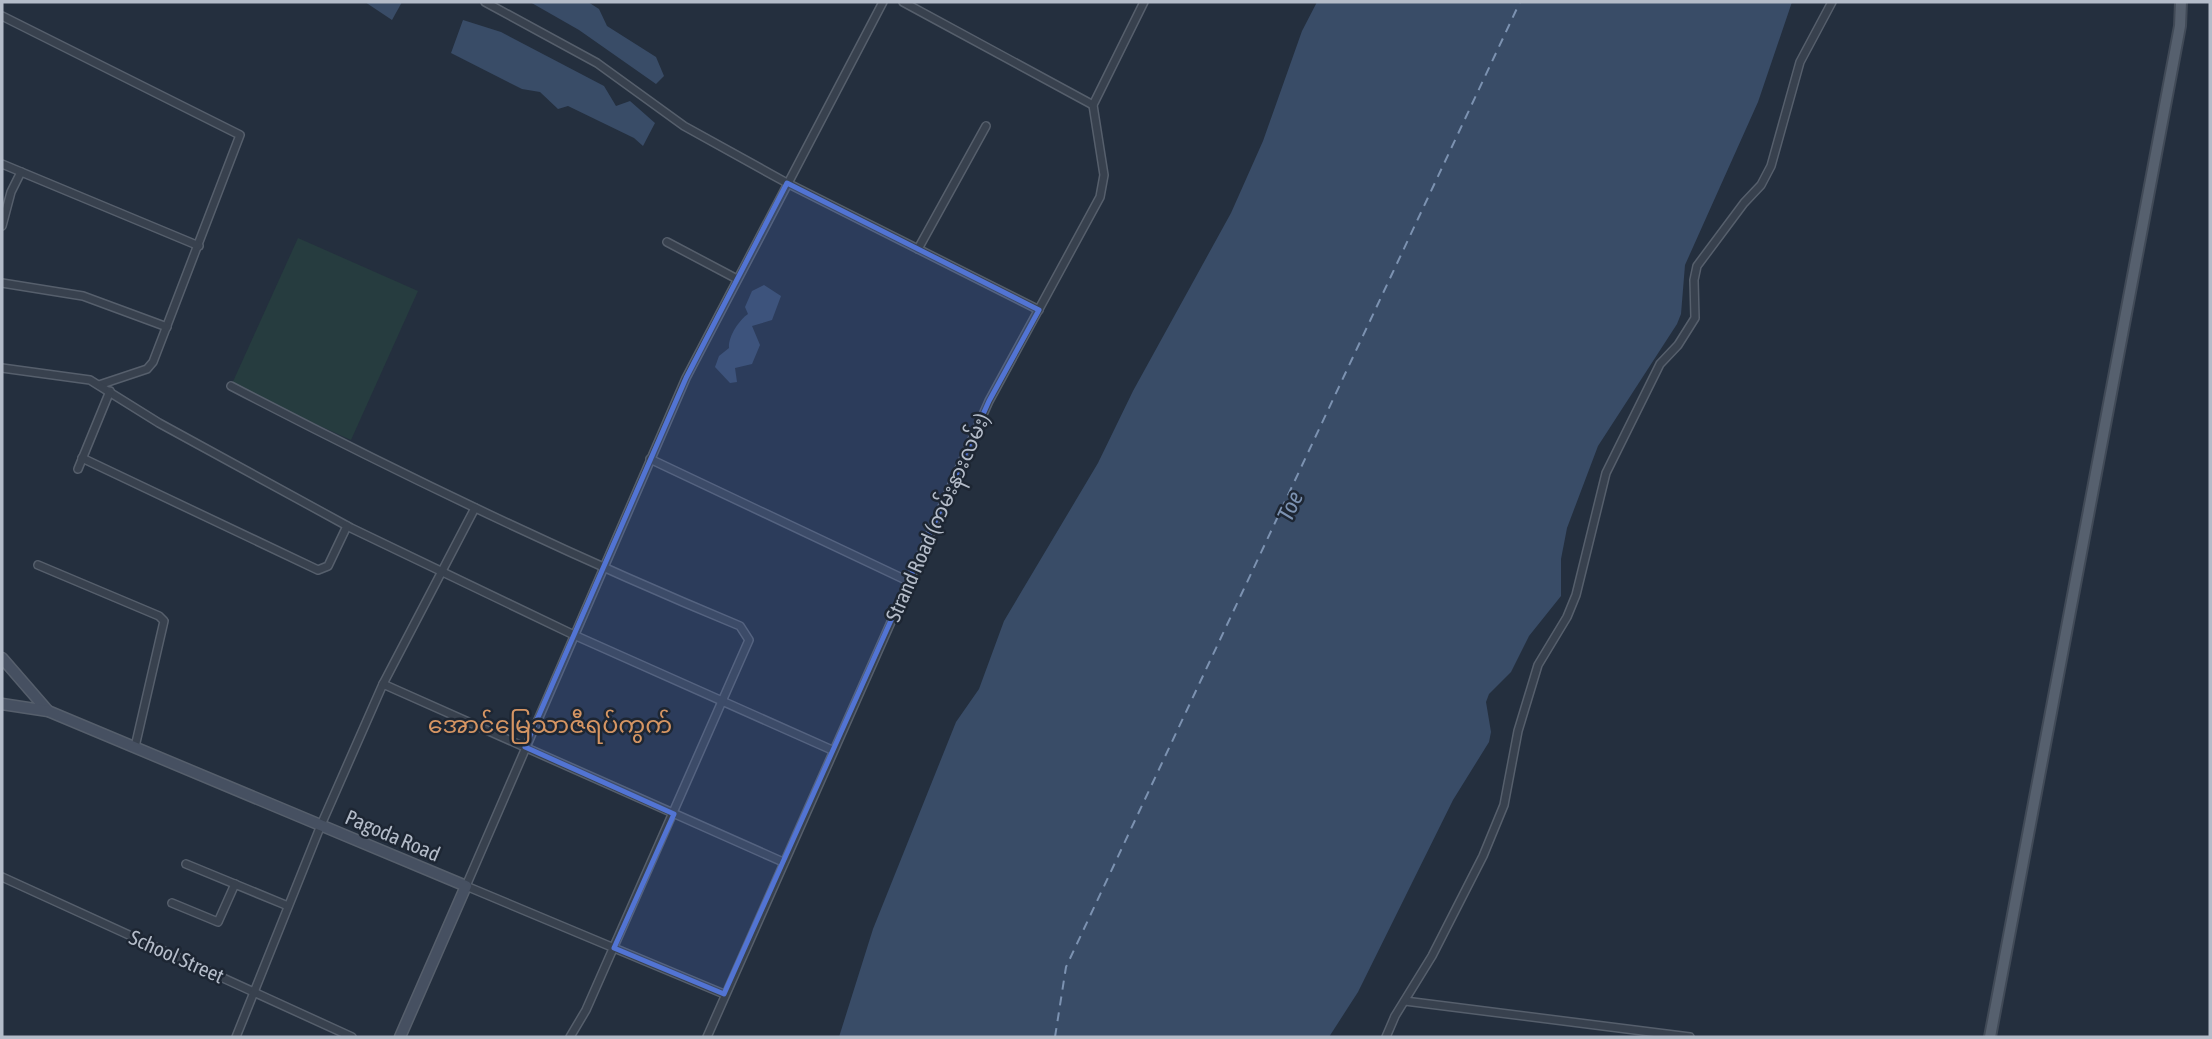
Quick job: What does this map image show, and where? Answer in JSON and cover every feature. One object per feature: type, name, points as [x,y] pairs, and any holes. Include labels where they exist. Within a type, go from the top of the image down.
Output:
[{"type":"main road","points":[[1990,1037],[2180,26],[2181,2]]},
{"type":"main road","name":"Pagoda Road","points":[[2,658],[48,711]]},
{"type":"main road","name":"Pagoda Road","points":[[2,704],[48,711],[466,886]]},
{"type":"main road","points":[[400,1037],[466,886]]},
{"type":"street","points":[[485,2],[597,63],[684,126],[787,183],[1039,310]]},
{"type":"street","points":[[466,886],[686,378],[883,2]]},
{"type":"street","points":[[903,2],[1093,105],[1144,2]]},
{"type":"street","points":[[1386,1037],[1432,956],[1483,856],[1504,805],[1518,731],[1534,678],[1542,657],[1567,617],[1576,595],[1606,473],[1660,364],[1678,345],[1695,318],[1694,280],[1697,266],[1744,203],[1761,185],[1770,166],[1800,62],[1832,2]]},
{"type":"street","points":[[2,16],[238,132],[239,142],[153,362],[147,369],[99,385]]},
{"type":"street","name":"Strand Road (ကမ်းနားလမ်း)","points":[[707,1037],[989,401],[1100,197],[1104,175],[1093,105]]},
{"type":"street","points":[[918,249],[986,127]]},
{"type":"street","points":[[2,164],[199,246]]},
{"type":"street","points":[[2,226],[11,192],[21,172]]},
{"type":"street","points":[[667,242],[737,279]]},
{"type":"street","points":[[2,283],[83,296],[167,327]]},
{"type":"street","points":[[2,368],[90,380],[159,423],[347,526],[574,635],[832,750]]},
{"type":"street","points":[[231,386],[475,508],[603,569],[740,626],[746,632],[749,640],[723,703],[586,1010],[570,1037]]},
{"type":"street","points":[[78,469],[110,391]]},
{"type":"street","points":[[82,458],[318,570],[328,566],[347,526]]},
{"type":"street","points":[[650,459],[908,581]]},
{"type":"street","points":[[236,1037],[321,825],[383,684],[475,508]]},
{"type":"street","points":[[38,565],[159,616],[164,621],[135,747]]},
{"type":"street","points":[[383,684],[783,862]]},
{"type":"street","points":[[186,864],[288,906]]},
{"type":"street","name":"School Street","points":[[2,877],[352,1037]]},
{"type":"street","points":[[172,903],[218,922],[235,884]]},
{"type":"street","name":"Pagoda Road","points":[[466,886],[724,994]]},
{"type":"street","points":[[1405,1001],[1690,1037]]},
{"type":"highlighted area","points":[[787,183],[1039,310],[989,401],[724,994],[614,948],[674,814],[525,747],[686,378]]},
{"type":"green space","points":[[298,238],[418,291],[351,440],[231,386]]},
{"type":"water","points":[[365,2],[402,2],[392,20]]},
{"type":"water","points":[[530,2],[588,2],[599,9],[607,26],[656,57],[664,76],[656,84],[579,30]]},
{"type":"water","name":"Toe","points":[[1317,2],[1792,2],[1758,102],[1685,265],[1681,314],[1677,324],[1598,446],[1567,528],[1561,559],[1561,596],[1529,636],[1511,672],[1489,694],[1486,702],[1491,732],[1489,742],[1453,800],[1358,992],[1329,1037],[839,1037],[873,929],[956,722],[979,689],[1004,621],[1098,463],[1133,391],[1231,213],[1263,141],[1302,31]]},
{"type":"water","points":[[463,20],[501,32],[604,86],[616,106],[630,101],[655,123],[643,146],[634,138],[568,106],[558,109],[540,92],[522,89],[451,53]]},
{"type":"water","points":[[764,285],[781,296],[772,320],[752,326],[760,345],[752,364],[735,368],[737,382],[730,383],[715,367],[719,356],[729,348],[735,329],[748,314],[745,307],[752,291]]},
{"type":"ferry route","points":[[1055,1037],[1066,967],[1520,2]]},
{"type":"district","name":"အောင်မြေသာဇီရပ်ကွက်","points":[[550,724]]}]
